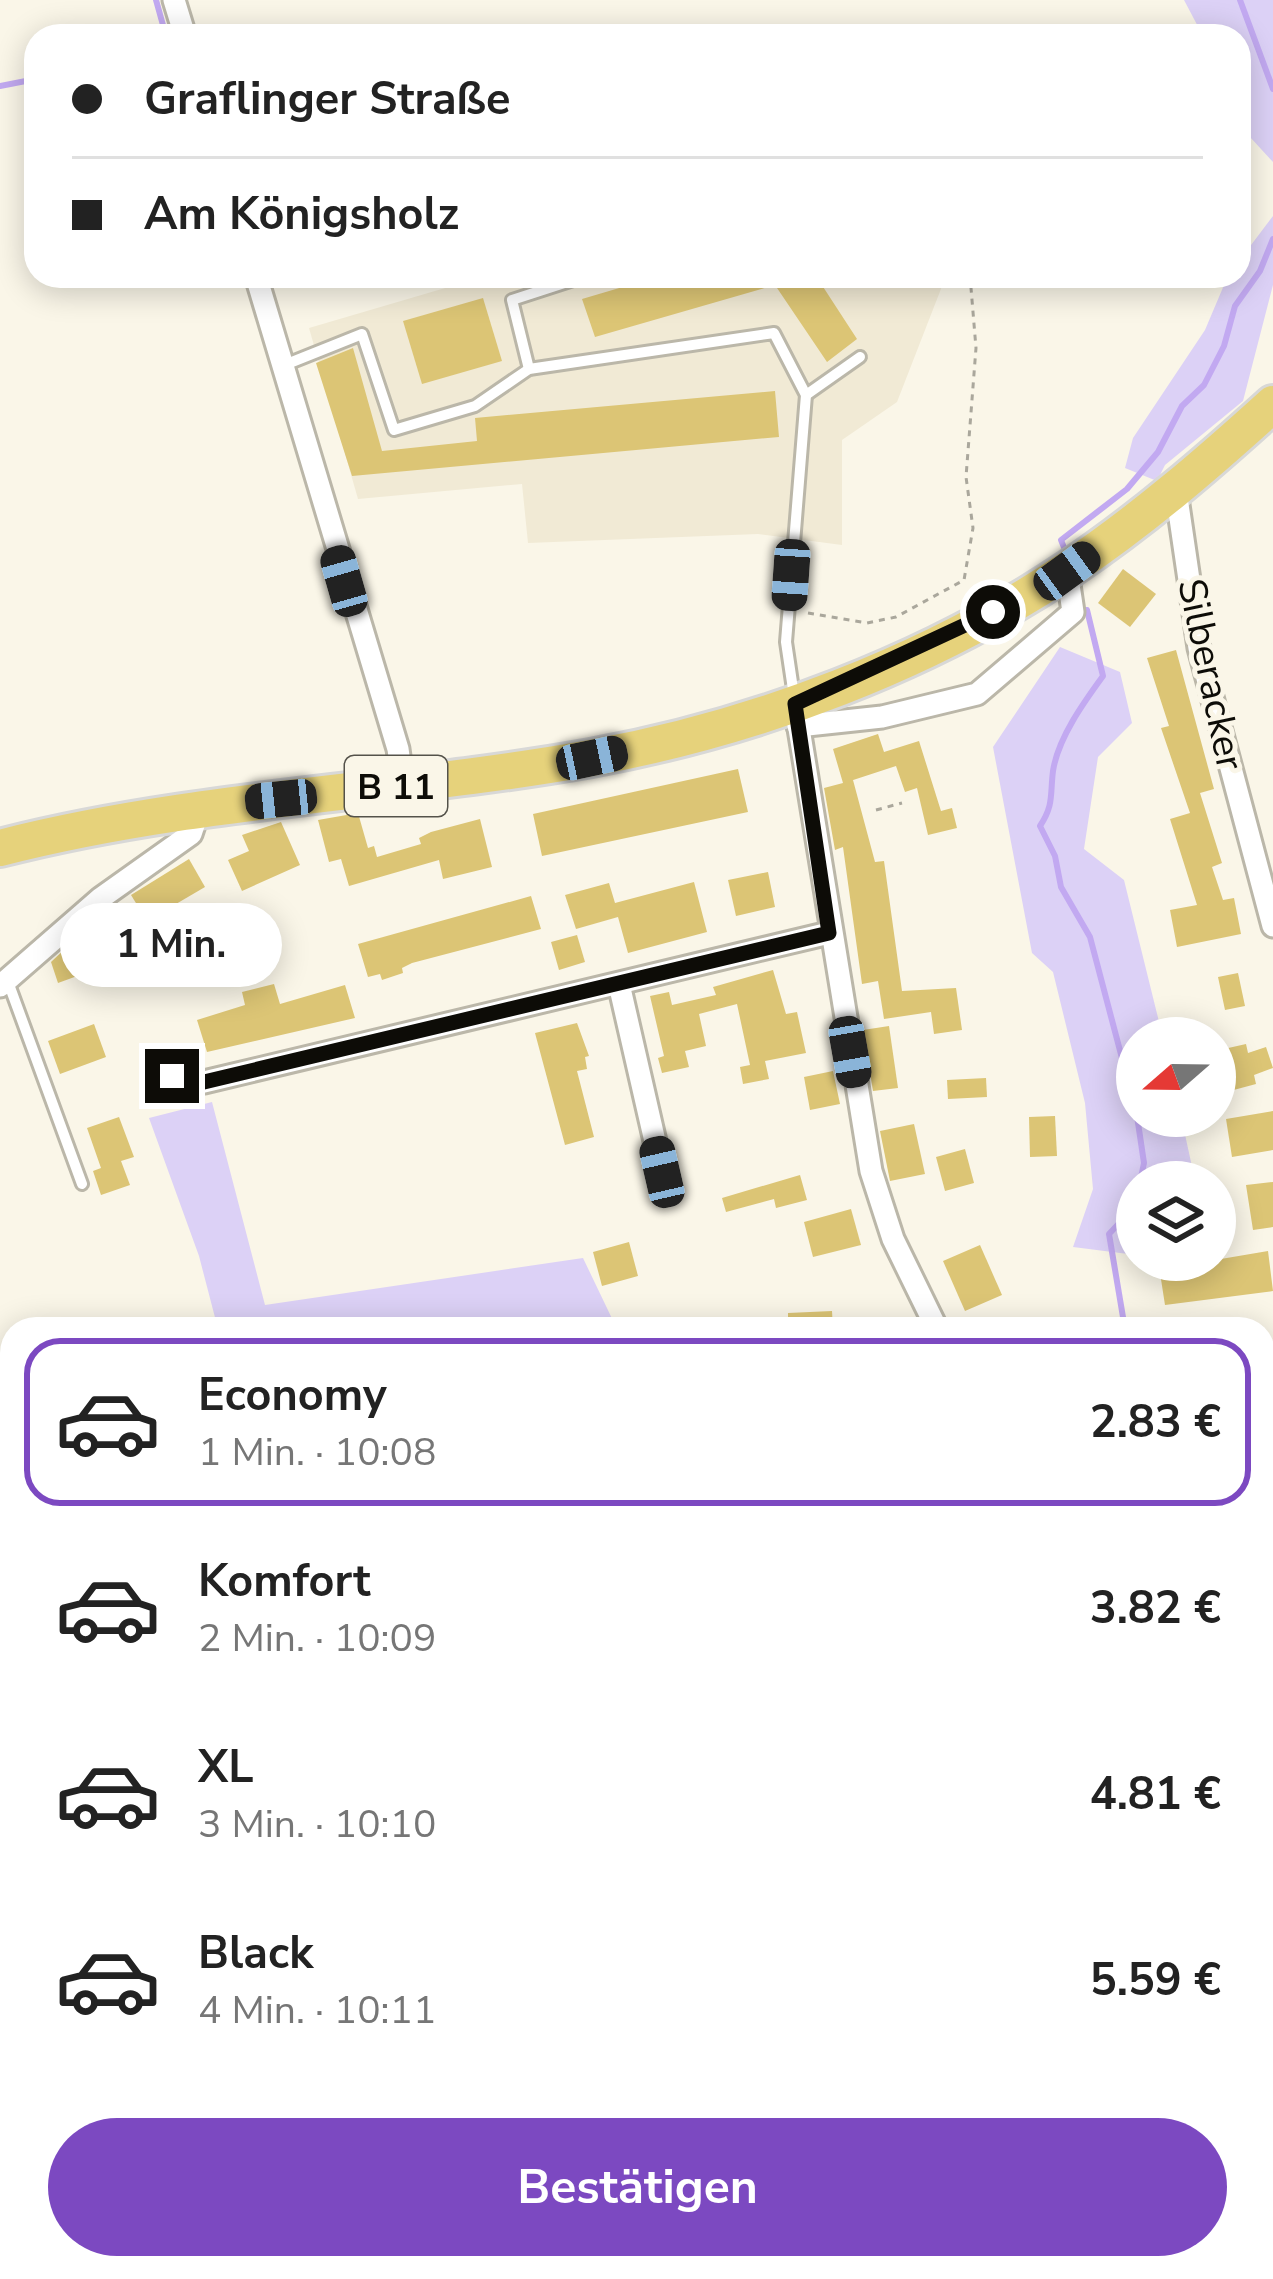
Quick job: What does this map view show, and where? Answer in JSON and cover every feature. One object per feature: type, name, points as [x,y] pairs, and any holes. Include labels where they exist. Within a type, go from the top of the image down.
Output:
[{"type":"main road","name":"B 11","points":[[0,848],[200,807],[592,758],[796,715],[1067,571],[1176,491],[1273,404]]},
{"type":"street","points":[[260,288],[398,749],[403,785]]},
{"type":"street","name":"Silberacker","points":[[1176,491],[1198,648],[1273,926]]},
{"type":"street","points":[[931,1317],[878,1202],[829,933],[796,715],[882,717],[977,694],[1073,612],[1067,571]]},
{"type":"street","points":[[4,983],[100,898],[191,834],[200,807]]},
{"type":"street","points":[[172,1076],[204,1082],[829,933]]},
{"type":"street","points":[[619,984],[662,1172]]},
{"type":"lane","points":[[529,369],[512,301],[550,288]]},
{"type":"lane","points":[[282,365],[362,334],[394,430],[475,406],[529,369],[774,333],[806,395],[786,642],[796,715]]},
{"type":"lane","points":[[806,395],[860,357]]},
{"type":"lane","points":[[4,983],[82,1184]]},
{"type":"path","points":[[788,613],[881,620],[944,596],[964,580],[973,528],[966,477],[976,348],[971,288]]},
{"type":"path","points":[[876,810],[902,803]]},
{"type":"shaded area","points":[[1184,0],[1273,0],[1273,162],[1251,138],[1251,24],[1197,24]]},
{"type":"shaded area","points":[[1273,216],[1273,285],[1243,401],[1165,465],[1157,481],[1125,468],[1133,438],[1205,330],[1223,288],[1251,288],[1251,245]]},
{"type":"shaded area","points":[[445,288],[941,288],[897,402],[842,440],[842,545],[758,534],[528,543],[522,484],[358,499],[309,328]]},
{"type":"shaded area","points":[[1060,647],[1120,672],[1132,723],[1098,757],[1084,849],[1124,880],[1158,1017],[1116,1017],[1116,1137],[1186,1137],[1191,1161],[1116,1161],[1116,1252],[1073,1247],[1093,1189],[1085,1103],[1053,972],[1032,953],[993,747]]},
{"type":"shaded area","points":[[212,1102],[265,1305],[583,1258],[611,1317],[215,1317],[199,1256],[149,1118]]},
{"type":"building","points":[[619,288],[765,288],[595,337],[582,299]]},
{"type":"building","points":[[777,288],[824,288],[857,339],[827,362]]},
{"type":"building","points":[[483,298],[502,361],[422,384],[403,321]]},
{"type":"building","points":[[353,348],[382,451],[477,441],[475,418],[775,391],[779,437],[352,476],[316,363]]},
{"type":"building","points":[[1123,569],[1156,594],[1130,627],[1098,603]]},
{"type":"building","points":[[1176,650],[1214,789],[1200,793],[1222,863],[1212,867],[1223,900],[1234,898],[1241,934],[1177,947],[1170,910],[1197,905],[1170,819],[1190,813],[1161,728],[1169,726],[1147,658]]},
{"type":"building","points":[[878,734],[884,752],[919,741],[941,811],[952,808],[957,828],[928,835],[917,788],[905,792],[896,766],[853,780],[875,862],[884,861],[902,991],[956,988],[962,1030],[934,1034],[931,1012],[884,1019],[878,981],[862,984],[843,847],[835,850],[824,788],[843,783],[833,749]]},
{"type":"building","points":[[738,769],[748,812],[542,856],[533,814]]},
{"type":"building","points":[[358,813],[368,848],[374,846],[377,857],[421,844],[419,838],[431,832],[480,819],[492,867],[443,879],[439,860],[349,886],[341,859],[329,862],[318,820]]},
{"type":"building","points":[[281,822],[300,865],[242,891],[228,860],[249,851],[242,835]]},
{"type":"building","points":[[189,859],[205,887],[147,921],[131,895]]},
{"type":"building","points":[[768,872],[775,907],[736,916],[728,880]]},
{"type":"building","points":[[694,882],[707,932],[628,953],[618,917],[576,929],[565,895],[609,883],[615,903]]},
{"type":"building","points":[[531,896],[541,929],[412,963],[402,968],[403,973],[382,980],[380,974],[368,977],[358,944]]},
{"type":"building","points":[[577,935],[585,962],[559,970],[551,942]]},
{"type":"building","points":[[69,945],[80,975],[58,983],[51,962]]},
{"type":"building","points":[[773,970],[786,1014],[797,1012],[806,1053],[765,1061],[769,1079],[743,1084],[740,1067],[750,1065],[737,1004],[699,1014],[706,1046],[685,1051],[689,1067],[662,1073],[658,1058],[664,1056],[650,996],[669,992],[672,1005],[716,995],[713,987]]},
{"type":"building","points":[[1238,973],[1245,1006],[1225,1010],[1218,977]]},
{"type":"building","points":[[274,984],[280,1004],[345,985],[355,1018],[207,1052],[197,1020],[245,1005],[242,992]]},
{"type":"building","points":[[577,1023],[589,1056],[585,1057],[587,1069],[577,1071],[594,1137],[565,1145],[535,1033]]},
{"type":"building","points":[[94,1024],[106,1057],[60,1074],[48,1041]]},
{"type":"building","points":[[889,1026],[898,1088],[873,1091],[863,1030]]},
{"type":"building","points":[[1246,1044],[1248,1053],[1266,1047],[1273,1068],[1254,1075],[1256,1084],[1236,1089],[1236,1046]]},
{"type":"building","points":[[833,1071],[840,1104],[810,1110],[804,1077]]},
{"type":"building","points":[[986,1078],[987,1097],[948,1099],[947,1080]]},
{"type":"building","points":[[1273,1111],[1273,1150],[1232,1157],[1229,1137],[1236,1137],[1236,1117]]},
{"type":"building","points":[[1055,1116],[1057,1156],[1030,1157],[1029,1117]]},
{"type":"building","points":[[119,1117],[134,1157],[121,1161],[130,1185],[101,1195],[93,1171],[101,1168],[87,1128]]},
{"type":"building","points":[[914,1124],[925,1174],[890,1181],[880,1131]]},
{"type":"building","points":[[965,1149],[974,1183],[945,1191],[936,1157]]},
{"type":"building","points":[[800,1175],[807,1200],[776,1208],[774,1199],[726,1212],[722,1198]]},
{"type":"building","points":[[1273,1182],[1273,1227],[1253,1230],[1246,1185]]},
{"type":"building","points":[[851,1209],[861,1245],[813,1257],[804,1222]]},
{"type":"building","points":[[629,1242],[638,1276],[602,1286],[593,1252]]},
{"type":"building","points":[[980,1245],[1002,1295],[965,1311],[943,1261]]},
{"type":"building","points":[[1268,1251],[1273,1291],[1165,1305],[1161,1281],[1236,1281],[1236,1256]]},
{"type":"building","points":[[832,1311],[832,1317],[788,1317],[788,1313]]},
{"type":"waterway","points":[[156,0],[163,24]]},
{"type":"waterway","points":[[1240,0],[1249,24]]},
{"type":"waterway","points":[[1251,30],[1273,89]]},
{"type":"waterway","points":[[0,86],[24,81]]},
{"type":"waterway","points":[[1251,284],[1273,239]]},
{"type":"waterway","points":[[1065,550],[1061,540],[1127,489],[1158,452],[1182,406],[1204,385],[1224,346],[1235,306],[1248,288]]},
{"type":"waterway","points":[[1087,610],[1103,676],[1060,746],[1049,806],[1040,826],[1055,856],[1061,887],[1090,937],[1116,1035]]},
{"type":"waterway","points":[[1140,1137],[1144,1161]]},
{"type":"waterway","points":[[1116,1227],[1109,1234],[1116,1276]]},
{"type":"waterway","points":[[1117,1281],[1123,1317]]},
{"type":"route","points":[[172,1076],[204,1082],[829,933],[795,704],[993,612]]}]
